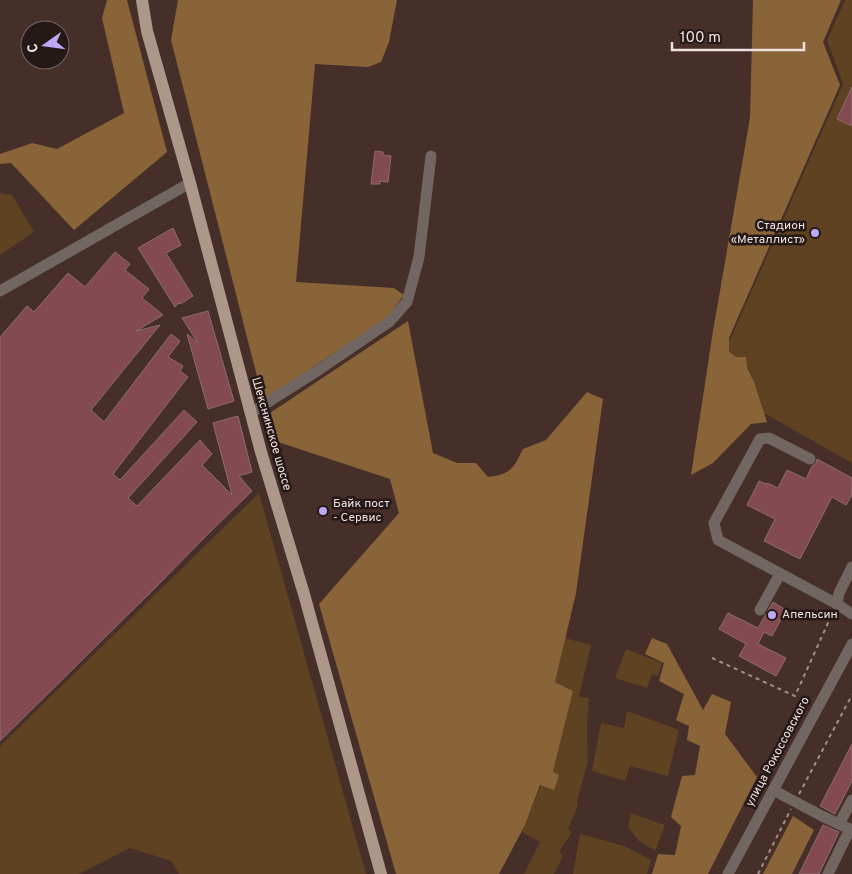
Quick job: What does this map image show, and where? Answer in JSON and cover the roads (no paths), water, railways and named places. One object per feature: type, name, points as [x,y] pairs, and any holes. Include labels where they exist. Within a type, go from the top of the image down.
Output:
[{"type":"main road","name":"Шекснинское шоссе","points":[[142,0],[147,31],[190,184],[261,452],[306,604],[381,874]]},
{"type":"street","points":[[251,413],[389,322],[407,302],[419,257],[432,156]]},
{"type":"street","points":[[0,291],[190,184]]},
{"type":"street","points":[[810,459],[769,438],[760,439],[714,522],[718,540],[837,604],[852,614]]},
{"type":"street","points":[[837,604],[839,593],[852,567]]},
{"type":"street","points":[[760,610],[780,574]]},
{"type":"street","name":"улица Рокоссовского","points":[[728,874],[852,644]]},
{"type":"street","points":[[773,790],[847,827]]},
{"type":"street","points":[[828,874],[847,827],[852,800]]},
{"type":"place","name":"Стадион «Металлист»","points":[[815,233]]},
{"type":"place","name":"Байк пост - Сервис","points":[[323,511]]},
{"type":"place","name":"Апельсин","points":[[772,615]]}]
